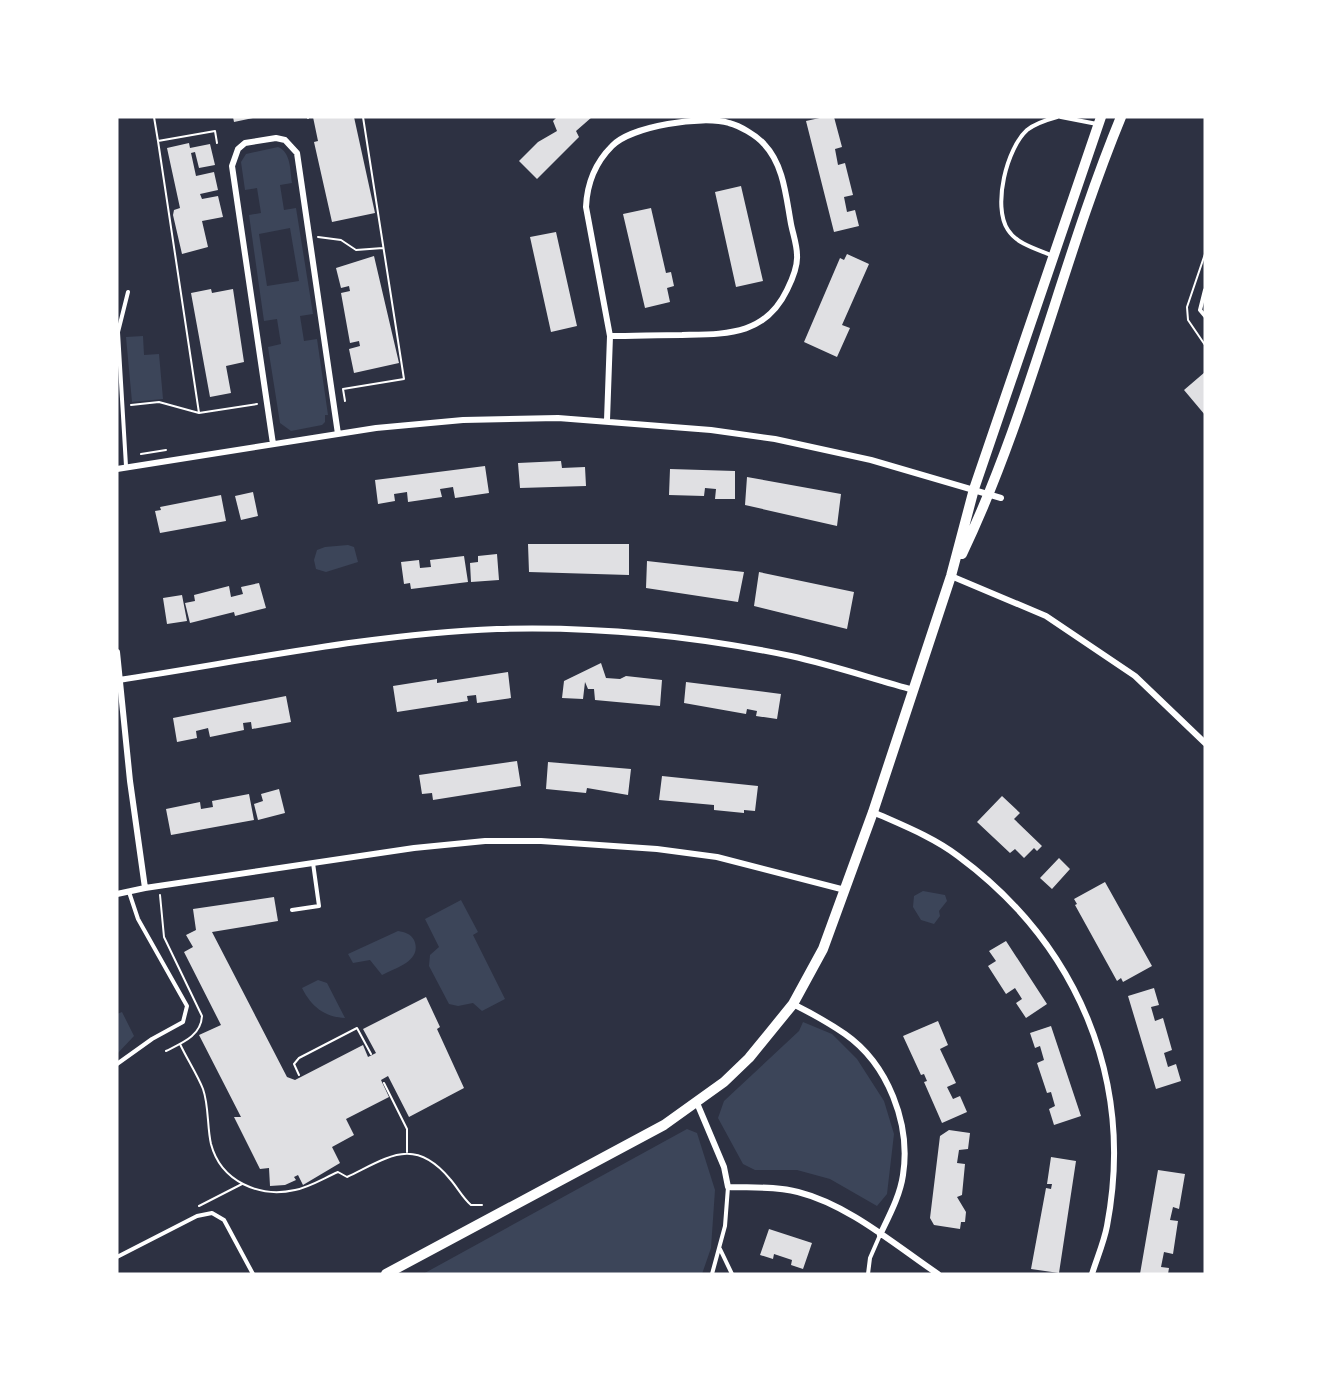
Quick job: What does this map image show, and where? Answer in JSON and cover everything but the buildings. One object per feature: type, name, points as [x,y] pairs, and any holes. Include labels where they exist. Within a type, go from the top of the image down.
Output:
[{"type":"main road","points":[[951,576],[996,496],[1104,159],[1121,117]]},
{"type":"main road","points":[[386,1274],[664,1125],[698,1103],[749,1058],[793,1004],[823,949],[846,890],[951,576],[974,489],[1099,121]]},
{"type":"street","points":[[607,420],[609,336],[586,207],[587,189],[597,165],[612,145],[645,128],[711,120],[730,123],[764,143],[776,160],[783,177],[797,257],[793,279],[783,299],[770,314],[753,326],[733,334],[609,336]]},
{"type":"street","points":[[273,444],[232,166],[238,149],[245,143],[276,138],[285,141],[297,153],[338,434]]},
{"type":"street","points":[[117,469],[338,434],[463,420],[607,420],[775,439],[871,460],[996,496]]},
{"type":"street","points":[[951,576],[1046,616],[1135,676],[1205,743]]},
{"type":"street","points":[[119,680],[392,637],[458,631],[548,629],[649,634],[716,642],[793,657],[914,690]]},
{"type":"street","points":[[117,652],[145,888]]},
{"type":"street","points":[[873,812],[919,833],[956,854],[1001,891],[1036,929],[1069,977],[1092,1027],[1108,1083],[1113,1134],[1113,1182],[1107,1228],[1092,1274]]},
{"type":"street","points":[[117,894],[414,848],[485,841],[582,843],[717,857],[846,890]]},
{"type":"street","points":[[793,1004],[846,1034],[862,1049],[877,1066],[897,1106],[902,1128],[903,1175],[898,1195],[880,1235]]},
{"type":"street","points":[[698,1103],[724,1167],[728,1187],[797,1192],[827,1203],[938,1274]]},
{"type":"lane","points":[[1053,256],[1015,238],[1007,229],[1000,206],[1001,190],[1019,140],[1038,123],[1057,117]]},
{"type":"lane","points":[[1062,117],[1099,121]]},
{"type":"lane","points":[[1205,291],[1200,310],[1205,316]]},
{"type":"lane","points":[[126,466],[118,332],[128,292]]},
{"type":"lane","points":[[292,910],[319,906],[313,863]]},
{"type":"lane","points":[[117,1064],[152,1039],[176,1026],[187,1014],[187,1006],[138,918],[129,892]]},
{"type":"lane","points":[[712,1274],[720,1249],[728,1187]]},
{"type":"lane","points":[[117,1257],[197,1216],[212,1213],[224,1220],[253,1274]]},
{"type":"lane","points":[[868,1274],[870,1258],[880,1235]]},
{"type":"lane","points":[[720,1249],[732,1274]]},
{"type":"path","points":[[154,117],[199,413]]},
{"type":"path","points":[[346,409],[343,389],[404,379],[363,117]]},
{"type":"path","points":[[158,141],[215,131],[217,143]]},
{"type":"path","points":[[310,237],[341,240],[356,250],[383,248]]},
{"type":"path","points":[[123,406],[159,402],[199,413],[258,403],[259,413]]},
{"type":"path","points":[[141,454],[176,448]]},
{"type":"path","points":[[299,1076],[294,1064],[299,1058],[357,1028],[370,1054]]},
{"type":"path","points":[[180,1044],[204,1091],[212,1146],[217,1158],[229,1174],[244,1186],[267,1192],[297,1190],[338,1172],[347,1177],[398,1153],[407,1152],[422,1155],[450,1178],[471,1205],[482,1204]]},
{"type":"path","points":[[384,1083],[407,1129],[407,1152]]},
{"type":"shaded area","points":[[278,147],[285,153],[289,162],[292,183],[280,185],[284,210],[296,208],[313,314],[300,316],[304,341],[317,339],[328,415],[325,415],[325,422],[322,425],[291,431],[280,423],[268,347],[281,344],[277,319],[264,321],[249,215],[261,213],[257,188],[245,190],[241,162],[246,154]],"holes":[[[290,228],[299,281],[267,286],[259,234]]]},
{"type":"shaded area","points":[[143,336],[144,355],[159,354],[163,399],[132,402],[126,337]]},
{"type":"shaded area","points":[[348,545],[354,547],[358,562],[326,572],[316,569],[314,560],[317,550]]},
{"type":"shaded area","points":[[923,891],[945,895],[947,901],[939,911],[940,916],[934,924],[921,920],[913,907],[914,896]]},
{"type":"shaded area","points":[[461,900],[478,932],[473,935],[505,999],[482,1011],[473,1003],[458,1006],[449,1004],[429,966],[430,955],[439,947],[425,919]]},
{"type":"shaded area","points":[[398,931],[411,936],[416,947],[415,953],[406,963],[382,975],[370,960],[353,963],[348,954]]},
{"type":"shaded area","points":[[318,980],[327,983],[345,1018],[325,1013],[310,1000],[302,988]]},
{"type":"shaded area","points":[[122,1012],[134,1036],[117,1054],[117,1014]]},
{"type":"shaded area","points":[[803,1022],[832,1034],[857,1059],[884,1101],[894,1134],[887,1194],[877,1206],[830,1179],[797,1170],[755,1170],[743,1164],[718,1118],[724,1101],[799,1031]]},
{"type":"shaded area","points":[[687,1129],[697,1133],[715,1190],[711,1248],[702,1274],[423,1274]]}]
